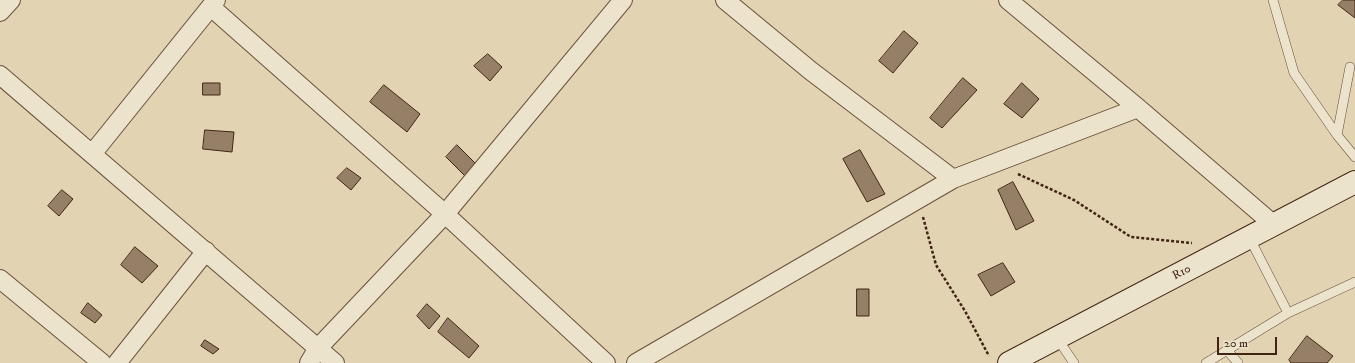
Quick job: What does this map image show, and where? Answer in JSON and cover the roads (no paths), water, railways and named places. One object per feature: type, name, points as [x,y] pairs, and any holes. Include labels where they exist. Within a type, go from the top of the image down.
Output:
[{"type":"main road","name":"R10","points":[[999,360],[1057,338],[1355,182]]},
{"type":"street","points":[[0,12],[11,0]]},
{"type":"street","points":[[314,356],[445,214],[623,0]]},
{"type":"street","points":[[725,0],[811,71],[953,179]]},
{"type":"street","points":[[1008,0],[1274,224]]},
{"type":"street","points":[[92,154],[214,3],[606,363]]},
{"type":"street","points":[[0,75],[206,251],[314,356],[335,363]]},
{"type":"street","points":[[636,363],[953,179],[1138,108]]},
{"type":"street","points":[[117,363],[206,251]]},
{"type":"street","points":[[0,279],[102,363]]},
{"type":"lane","points":[[1273,0],[1294,73],[1337,135],[1355,157]]},
{"type":"lane","points":[[1337,135],[1350,67]]},
{"type":"lane","points":[[1249,237],[1288,313]]},
{"type":"lane","points":[[1206,363],[1288,313],[1355,282]]},
{"type":"lane","points":[[1057,338],[1074,363]]},
{"type":"lane","points":[[1227,350],[1238,363]]}]
